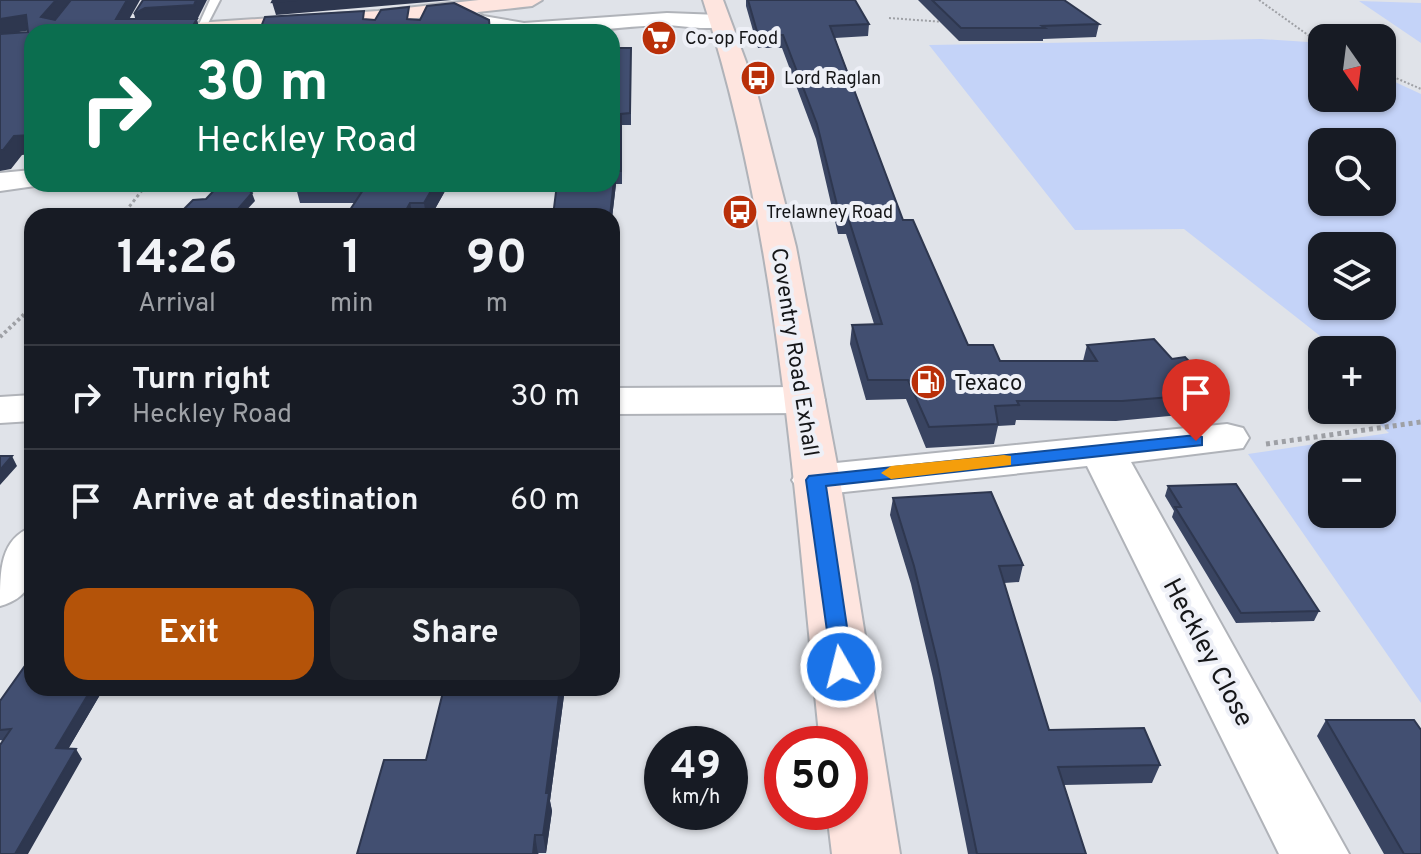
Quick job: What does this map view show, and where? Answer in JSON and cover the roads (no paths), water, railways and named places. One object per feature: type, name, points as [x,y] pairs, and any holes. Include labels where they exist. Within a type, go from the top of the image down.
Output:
[{"type":"main road","points":[[376,24],[532,0]]},
{"type":"main road","name":"Coventry Road Exhall","points":[[717,11],[744,89],[771,205],[816,480],[866,854]]},
{"type":"street","points":[[462,9],[468,17],[488,24]]},
{"type":"street","points":[[618,24],[717,11]]},
{"type":"street","points":[[0,182],[24,180]]},
{"type":"street","points":[[620,401],[804,400]]},
{"type":"street","points":[[0,410],[24,408]]},
{"type":"street","points":[[816,480],[1227,438]]},
{"type":"street","name":"Heckley Close","points":[[1102,450],[1315,854]]},
{"type":"street","points":[[0,587],[24,556]]},
{"type":"lane","points":[[203,24],[215,0]]},
{"type":"place","name":"Co-op Food","points":[[659,38]]},
{"type":"place","name":"Lord Raglan","points":[[758,78]]},
{"type":"place","name":"Trelawney Road","points":[[740,212]]},
{"type":"place","name":"Texaco","points":[[928,382]]}]
